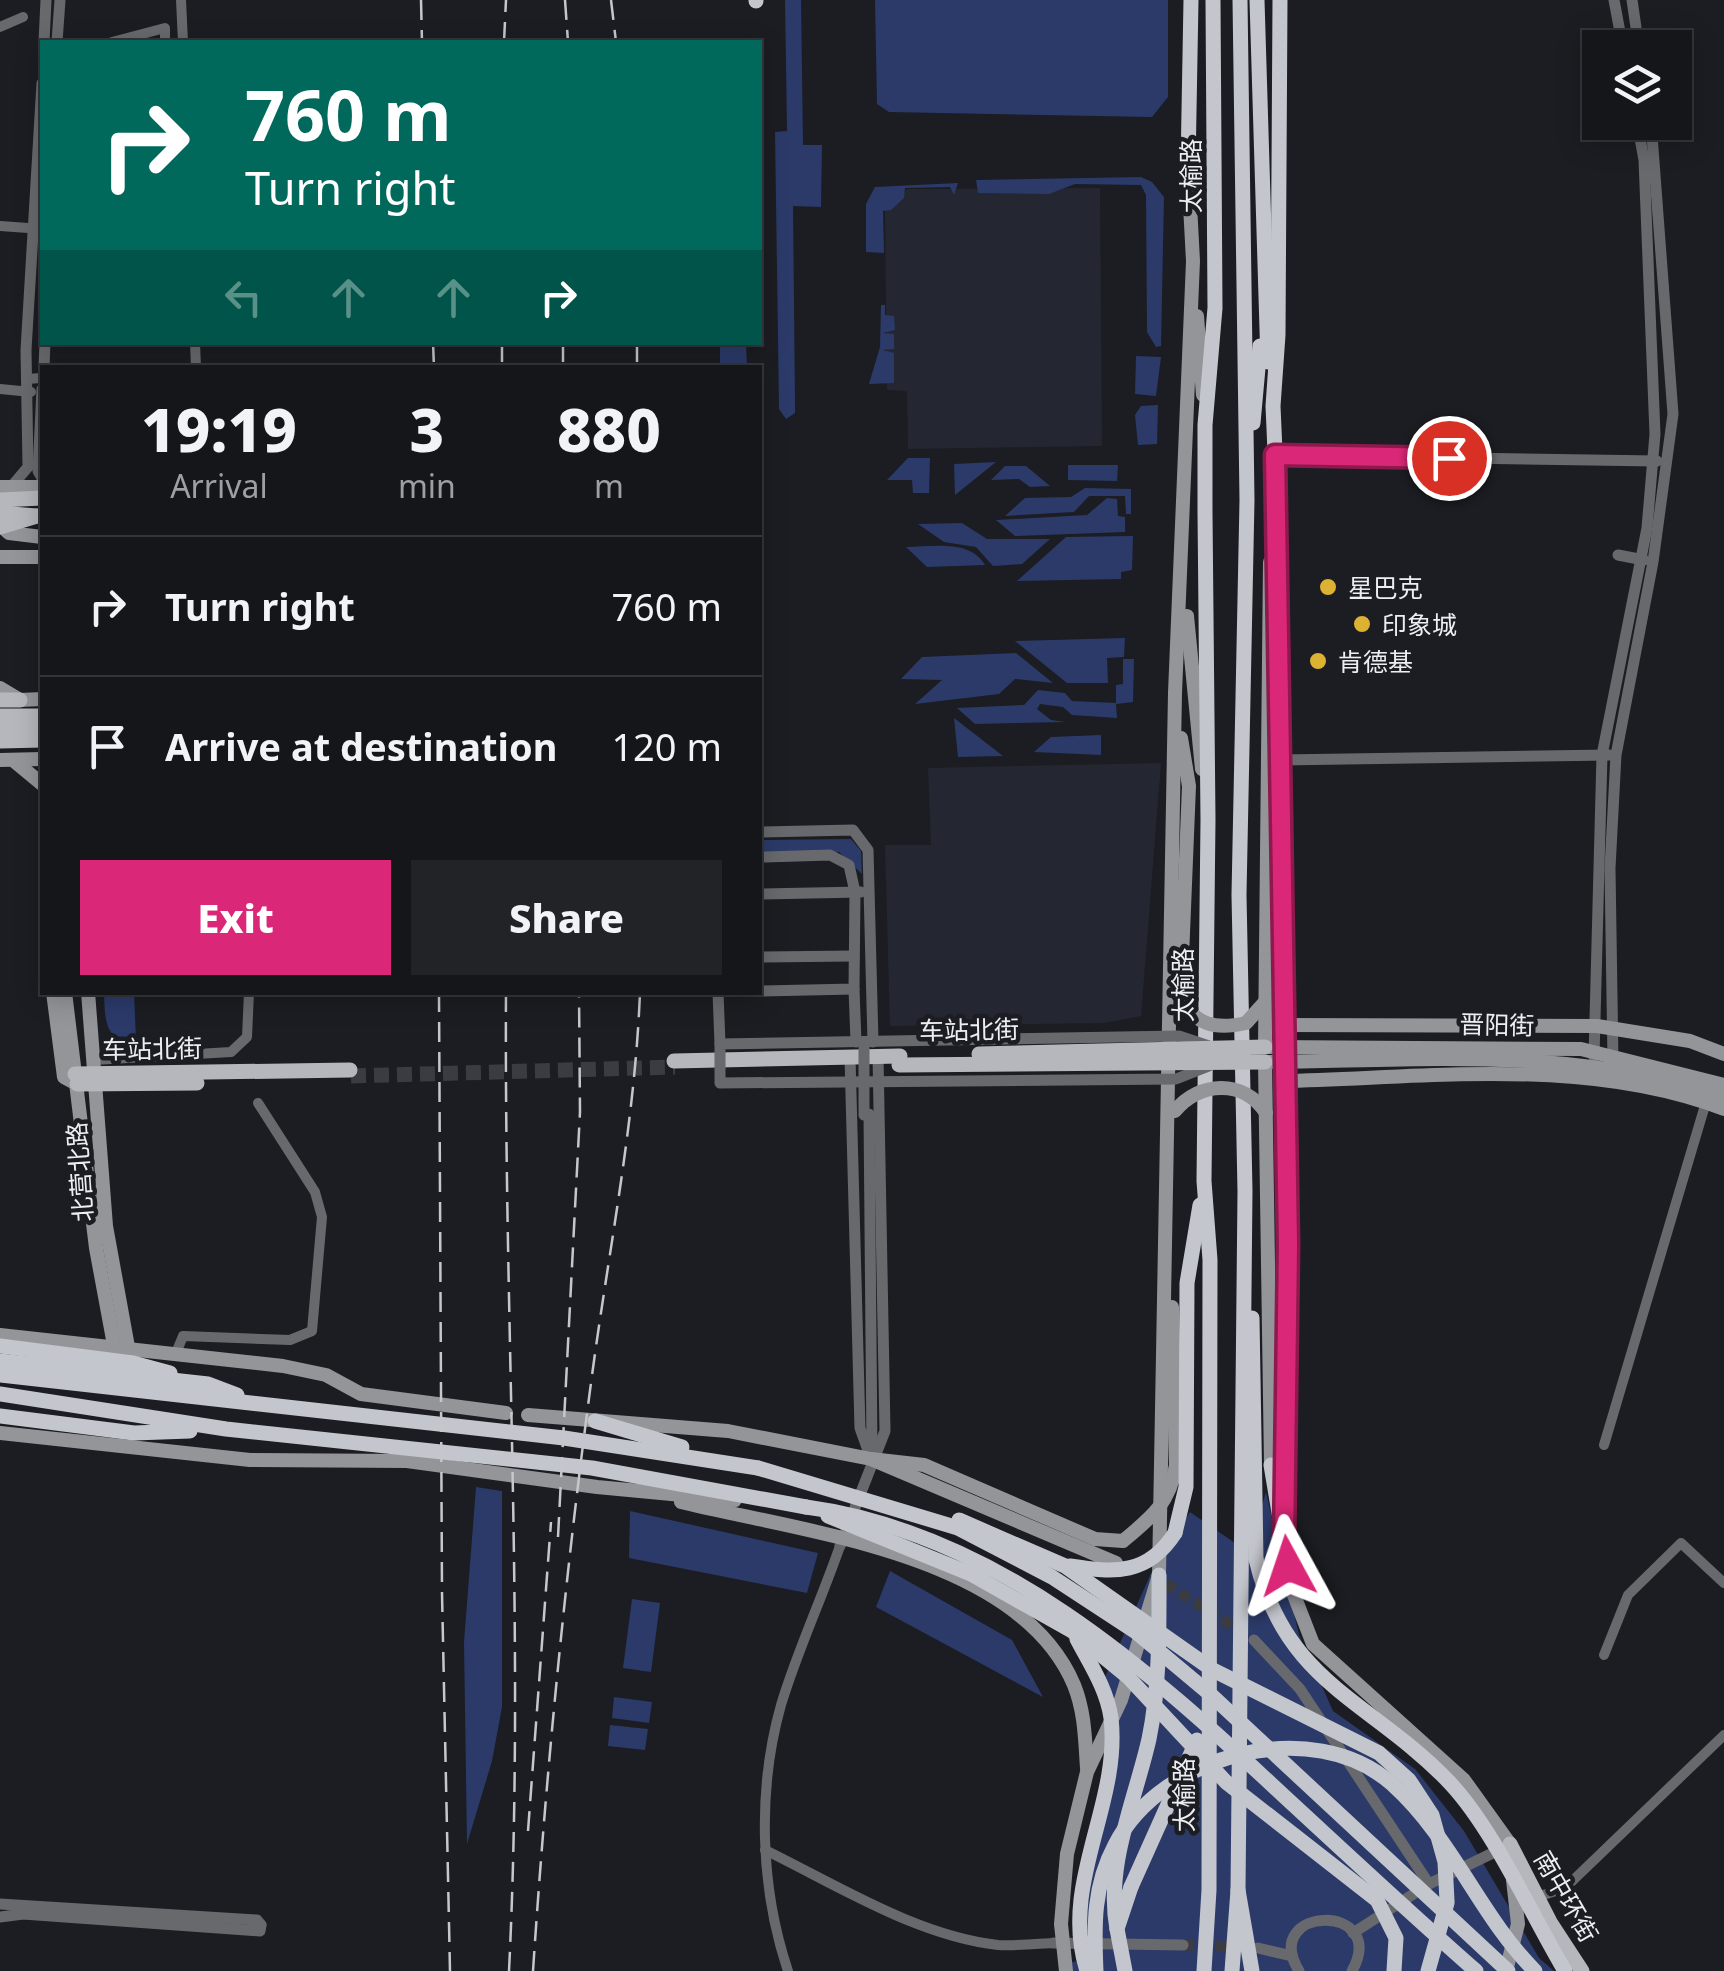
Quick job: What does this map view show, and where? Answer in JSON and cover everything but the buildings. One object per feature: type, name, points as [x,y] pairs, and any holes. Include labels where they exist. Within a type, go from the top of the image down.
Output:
[{"type":"highway","points":[[1188,166],[1191,0]]},
{"type":"highway","name":"太榆路","points":[[1204,1971],[1209,1890],[1210,1260],[1204,1181],[1208,820],[1205,424],[1216,308],[1213,0]]},
{"type":"highway","name":"太榆路","points":[[1232,1971],[1238,1890],[1245,1191],[1239,895],[1247,500],[1240,0]]},
{"type":"highway","points":[[1257,0],[1264,318],[1277,496]]},
{"type":"highway","points":[[1273,406],[1278,335],[1280,0]]},
{"type":"highway","points":[[1247,500],[1264,318]]},
{"type":"highway","points":[[1065,1566],[1124,1572],[1148,1562],[1175,1533],[1186,1487],[1188,1283],[1204,1181]]},
{"type":"highway","points":[[1245,1191],[1253,1343],[1256,1559],[1275,1618],[1316,1675],[1452,1785],[1502,1861],[1565,1971]]},
{"type":"highway","points":[[0,1346],[133,1362],[255,1402]]},
{"type":"highway","points":[[0,1360],[208,1384]]},
{"type":"highway","points":[[0,1376],[594,1442],[758,1468],[805,1469],[979,1526],[1065,1566],[1213,1670],[1378,1754],[1409,1780],[1432,1815],[1445,1862],[1447,1901],[1428,1971]]},
{"type":"highway","points":[[0,1394],[226,1429],[592,1468],[850,1513],[983,1562],[1122,1652],[1195,1710],[1476,1971]]},
{"type":"highway","points":[[0,1416],[134,1433],[226,1429]]},
{"type":"highway","points":[[595,1421],[958,1528],[1052,1576],[1136,1632],[1210,1694],[1507,1971]]},
{"type":"highway","points":[[1271,1465],[1284,1543]]},
{"type":"highway","points":[[806,1507],[972,1574],[1072,1631],[1128,1677],[1226,1782],[1377,1900],[1396,1938],[1394,1971]]},
{"type":"highway","points":[[1125,1971],[1112,1900],[1151,1720],[1158,1657],[1159,1576]]},
{"type":"highway","points":[[1072,1631],[1102,1686],[1111,1716],[1112,1757],[1082,1872],[1079,1930],[1086,1971]]},
{"type":"highway","points":[[1117,1930],[1131,1886],[1188,1767],[1208,1708]]},
{"type":"highway","points":[[1096,1971],[1094,1908],[1116,1844],[1137,1814],[1160,1791],[1199,1768],[1292,1748],[1346,1756],[1390,1782],[1446,1844],[1513,1949],[1535,1971]]},
{"type":"highway","points":[[1238,1890],[1252,1971]]},
{"type":"main road","points":[[1188,166],[1205,424]]},
{"type":"main road","points":[[1194,261],[1183,438],[1183,555],[1190,676],[1208,820]]},
{"type":"main road","points":[[4,491],[40,486]]},
{"type":"main road","points":[[4,491],[40,498]]},
{"type":"main road","points":[[1277,496],[1282,1081],[1288,1245],[1284,1543],[1292,1590],[1313,1644],[1464,1780],[1510,1844],[1518,1924],[1507,1971]]},
{"type":"main road","points":[[1271,1465],[1266,814],[1268,582],[1277,496]]},
{"type":"main road","points":[[0,513],[40,516]]},
{"type":"main road","points":[[2,529],[40,516]]},
{"type":"main road","points":[[2,529],[40,537]]},
{"type":"main road","points":[[1066,1971],[1058,1943],[1066,1854],[1088,1772],[1121,1700],[1159,1576],[1163,1507],[1164,1142],[1175,693],[1183,555]]},
{"type":"main road","points":[[0,557],[40,557]]},
{"type":"main road","points":[[0,688],[20,700]]},
{"type":"main road","points":[[528,1415],[728,1431],[871,1459],[924,1465],[1095,1539],[1123,1541],[1163,1507],[1172,1489],[1176,1465],[1169,1222],[1188,786],[1175,693]]},
{"type":"main road","points":[[0,700],[40,699]]},
{"type":"main road","points":[[0,708],[20,700]]},
{"type":"main road","points":[[0,716],[40,716]]},
{"type":"main road","points":[[0,727],[40,727]]},
{"type":"main road","points":[[0,741],[40,740]]},
{"type":"main road","points":[[6,760],[40,760]]},
{"type":"main road","points":[[6,760],[40,783]]},
{"type":"main road","points":[[53,995],[64,1078],[76,1079]]},
{"type":"main road","name":"北营北路","points":[[65,995],[96,1248],[121,1346]]},
{"type":"main road","name":"北营北路","points":[[88,995],[95,1041],[106,1226],[121,1346]]},
{"type":"main road","points":[[1180,996],[1198,1020],[1216,1027],[1246,1023],[1265,1002]]},
{"type":"main road","points":[[1282,1025],[1597,1026],[1690,1042],[1724,1054]]},
{"type":"main road","points":[[71,1044],[78,1054],[86,1056],[95,1041]]},
{"type":"main road","name":"车站北街","points":[[674,1064],[864,1049],[900,1060],[1265,1054]]},
{"type":"main road","name":"晋阳街","points":[[1265,1054],[1581,1049],[1724,1085]]},
{"type":"main road","name":"晋阳街","points":[[1265,1054],[1586,1064],[1648,1074],[1724,1098]]},
{"type":"main road","name":"车站北街","points":[[76,1079],[95,1073],[350,1073]]},
{"type":"main road","points":[[1282,1081],[1592,1077],[1724,1108]]},
{"type":"main road","points":[[1174,1111],[1185,1098],[1214,1087],[1247,1094],[1266,1113]]},
{"type":"main road","points":[[0,1334],[121,1346],[326,1375],[361,1394],[506,1414]]},
{"type":"main road","points":[[0,1433],[250,1460],[407,1461],[637,1491],[806,1507]]},
{"type":"main road","points":[[871,1459],[1116,1563]]},
{"type":"main road","points":[[637,1491],[842,1540],[991,1596],[1036,1629],[1059,1656],[1075,1687],[1084,1722],[1088,1772]]},
{"type":"main road","name":"南中环街","points":[[1510,1844],[1536,1896],[1582,1971]]},
{"type":"street","points":[[44,40],[46,0]]},
{"type":"street","points":[[57,40],[60,0]]},
{"type":"street","points":[[181,0],[183,40]]},
{"type":"street","points":[[1614,0],[1620,30]]},
{"type":"street","points":[[1632,0],[1636,30]]},
{"type":"street","points":[[0,27],[22,17]]},
{"type":"street","points":[[120,40],[165,28],[166,40]]},
{"type":"street","points":[[1592,1077],[1597,1026],[1602,755],[1647,561],[1652,461],[1652,302],[1640,140]]},
{"type":"street","points":[[1612,1080],[1615,1028],[1610,868],[1616,755],[1673,414],[1652,140]]},
{"type":"street","points":[[4,491],[28,467],[26,385],[40,162]]},
{"type":"street","points":[[0,226],[38,228]]},
{"type":"street","points":[[0,390],[40,379]]},
{"type":"street","points":[[26,385],[40,389]]},
{"type":"street","points":[[40,430],[40,474]]},
{"type":"street","points":[[1275,455],[1666,461]]},
{"type":"street","points":[[1448,494],[1449,458]]},
{"type":"street","points":[[1618,555],[1647,561]]},
{"type":"street","points":[[1280,760],[1616,755]]},
{"type":"street","points":[[762,832],[853,830],[868,850],[860,1428],[871,1459]]},
{"type":"street","points":[[766,857],[841,859],[849,865],[854,892],[854,989],[866,1082],[871,1459]]},
{"type":"street","points":[[762,894],[870,892]]},
{"type":"street","points":[[762,957],[854,956]]},
{"type":"street","points":[[762,991],[854,989]]},
{"type":"street","points":[[95,1073],[231,1052],[246,1037],[249,995]]},
{"type":"street","points":[[718,995],[720,1083],[866,1082],[1177,1057]]},
{"type":"street","points":[[720,1039],[864,1049],[1218,1056]]},
{"type":"street","points":[[788,1971],[771,1920],[764,1828],[781,1706],[871,1459],[885,1431],[864,1049]]},
{"type":"street","points":[[1604,1444],[1706,1102]]},
{"type":"street","points":[[176,1353],[183,1336],[290,1340],[312,1331],[322,1218],[315,1192],[258,1104]]},
{"type":"street","points":[[1604,1654],[1628,1595],[1681,1543],[1724,1582]]},
{"type":"street","points":[[1254,1640],[1300,1689],[1429,1884]]},
{"type":"street","points":[[1536,1896],[1565,1888],[1724,1735]]},
{"type":"street","points":[[1353,1933],[1429,1884],[1510,1844]]},
{"type":"street","points":[[766,1850],[894,1913],[997,1944],[1184,1945]]},
{"type":"street","points":[[0,1904],[257,1920],[261,1926],[260,1931],[23,1914],[0,1917]]},
{"type":"street","points":[[1299,1971],[1292,1956],[1297,1934],[1313,1920],[1335,1920],[1353,1933],[1358,1952],[1352,1971]]},
{"type":"street","points":[[1258,1948],[1292,1956]]},
{"type":"shaded area","points":[[785,0],[801,0],[803,145],[822,145],[821,207],[793,206],[795,413],[786,419],[779,409],[775,132],[787,131]]},
{"type":"shaded area","points":[[875,0],[1168,0],[1168,97],[1152,117],[889,112],[877,104]]},
{"type":"shaded area","points":[[1141,177],[1152,182],[1164,197],[1161,346],[1156,347],[1147,332],[1146,195],[1141,185],[1075,184],[1049,194],[978,193],[976,180]]},
{"type":"shaded area","points":[[958,183],[954,195],[950,187],[905,188],[904,198],[891,210],[883,211],[884,253],[866,252],[866,204],[875,187]]},
{"type":"shaded area","points":[[1100,188],[1102,446],[908,449],[907,391],[887,390],[885,211],[907,189]]},
{"type":"shaded area","points":[[881,305],[885,305],[885,315],[894,316],[895,330],[883,333],[894,334],[894,349],[883,350],[894,353],[894,383],[869,384],[880,347]]},
{"type":"shaded area","points":[[720,345],[746,345],[747,365],[720,365]]},
{"type":"shaded area","points":[[1136,356],[1161,357],[1156,396],[1135,394]]},
{"type":"shaded area","points":[[1158,405],[1157,444],[1138,445],[1135,415],[1141,406]]},
{"type":"shaded area","points":[[908,458],[930,458],[929,493],[913,493],[912,480],[887,480]]},
{"type":"shaded area","points":[[996,462],[955,495],[954,464]]},
{"type":"shaded area","points":[[1068,465],[1118,465],[1117,481],[1068,480]]},
{"type":"shaded area","points":[[1005,466],[1026,466],[1050,486],[1030,487],[1019,479],[991,480]]},
{"type":"shaded area","points":[[1085,488],[1131,489],[1131,514],[1126,514],[1125,496],[1089,496],[1074,512],[1005,516],[1025,498],[1071,497]]},
{"type":"shaded area","points":[[1107,498],[1117,499],[1118,516],[1125,517],[1125,532],[1015,536],[996,520],[1087,515]]},
{"type":"shaded area","points":[[962,523],[987,539],[1050,539],[1022,564],[993,566],[976,547],[944,542],[918,524]]},
{"type":"shaded area","points":[[1133,536],[1132,570],[1121,572],[1121,579],[1017,581],[1066,537]]},
{"type":"shaded area","points":[[906,547],[960,548],[970,551],[985,565],[927,567]]},
{"type":"shaded area","points":[[1125,638],[1124,657],[1107,658],[1108,683],[1067,683],[1015,641]]},
{"type":"shaded area","points":[[1016,653],[1053,683],[1015,679],[999,694],[915,704],[942,680],[901,679],[922,657]]},
{"type":"shaded area","points":[[1123,659],[1134,659],[1133,702],[1116,704],[1117,718],[1072,715],[1063,707],[1040,704],[1037,709],[1051,720],[1066,722],[975,724],[957,708],[1024,705],[1038,690],[1065,693],[1072,701],[1116,703],[1116,685],[1123,684]]},
{"type":"shaded area","points":[[954,718],[1003,756],[958,757]]},
{"type":"shaded area","points":[[1101,735],[1101,755],[1034,752],[1051,737]]},
{"type":"shaded area","points":[[1161,763],[1141,1016],[1104,1023],[890,1026],[885,845],[931,845],[928,768]]},
{"type":"shaded area","points":[[851,839],[861,851],[862,874],[839,852],[762,859],[762,840]]},
{"type":"shaded area","points":[[104,995],[134,995],[136,1040],[118,1038],[106,1020]]},
{"type":"shaded area","points":[[476,1487],[502,1491],[502,1707],[492,1761],[467,1844],[464,1642]]},
{"type":"shaded area","points":[[1266,1492],[1299,1635],[1333,1711],[1415,1769],[1464,1831],[1539,1958],[1554,1971],[1069,1971],[1068,1963],[1087,1959],[1086,1888],[1117,1766],[1118,1722],[1105,1677],[1152,1571],[1190,1512],[1248,1552]]},
{"type":"shaded area","points":[[630,1511],[818,1553],[807,1593],[629,1558]]},
{"type":"shaded area","points":[[890,1571],[1012,1640],[1043,1697],[876,1607]]},
{"type":"shaded area","points":[[632,1599],[660,1603],[651,1672],[623,1668]]},
{"type":"shaded area","points":[[614,1697],[652,1702],[649,1723],[612,1718]]},
{"type":"shaded area","points":[[610,1725],[648,1729],[645,1750],[608,1746]]},
{"type":"tunnel","points":[[351,1076],[675,1067]]},
{"type":"tunnel","points":[[1166,1584],[1242,1632]]},
{"type":"tunnel","points":[[1183,1945],[1239,1947]]},
{"type":"railway","points":[[421,0],[422,40]]},
{"type":"railway","points":[[504,40],[506,0]]},
{"type":"railway","points":[[565,0],[568,40]]},
{"type":"railway","points":[[611,0],[616,40]]},
{"type":"railway","points":[[433,345],[434,365]]},
{"type":"railway","points":[[502,345],[502,365]]},
{"type":"railway","points":[[563,345],[563,365]]},
{"type":"railway","points":[[637,345],[637,365]]},
{"type":"railway","points":[[439,995],[442,1593],[450,1971]]},
{"type":"railway","points":[[506,995],[515,1604],[509,1971]]},
{"type":"railway","points":[[558,1537],[580,1112],[579,995]]},
{"type":"railway","points":[[533,1971],[565,1603],[591,1383],[627,1139],[640,995]]},
{"type":"railway","points":[[528,1831],[551,1522]]},
{"type":"place","name":"星巴克","points":[[1328,587]]},
{"type":"place","name":"印象城","points":[[1362,624]]},
{"type":"place","name":"肯德基","points":[[1318,661]]},
{"type":"route","points":[[1288,1566],[1284,1543],[1288,1245],[1282,1081],[1275,455],[1449,458]]}]
